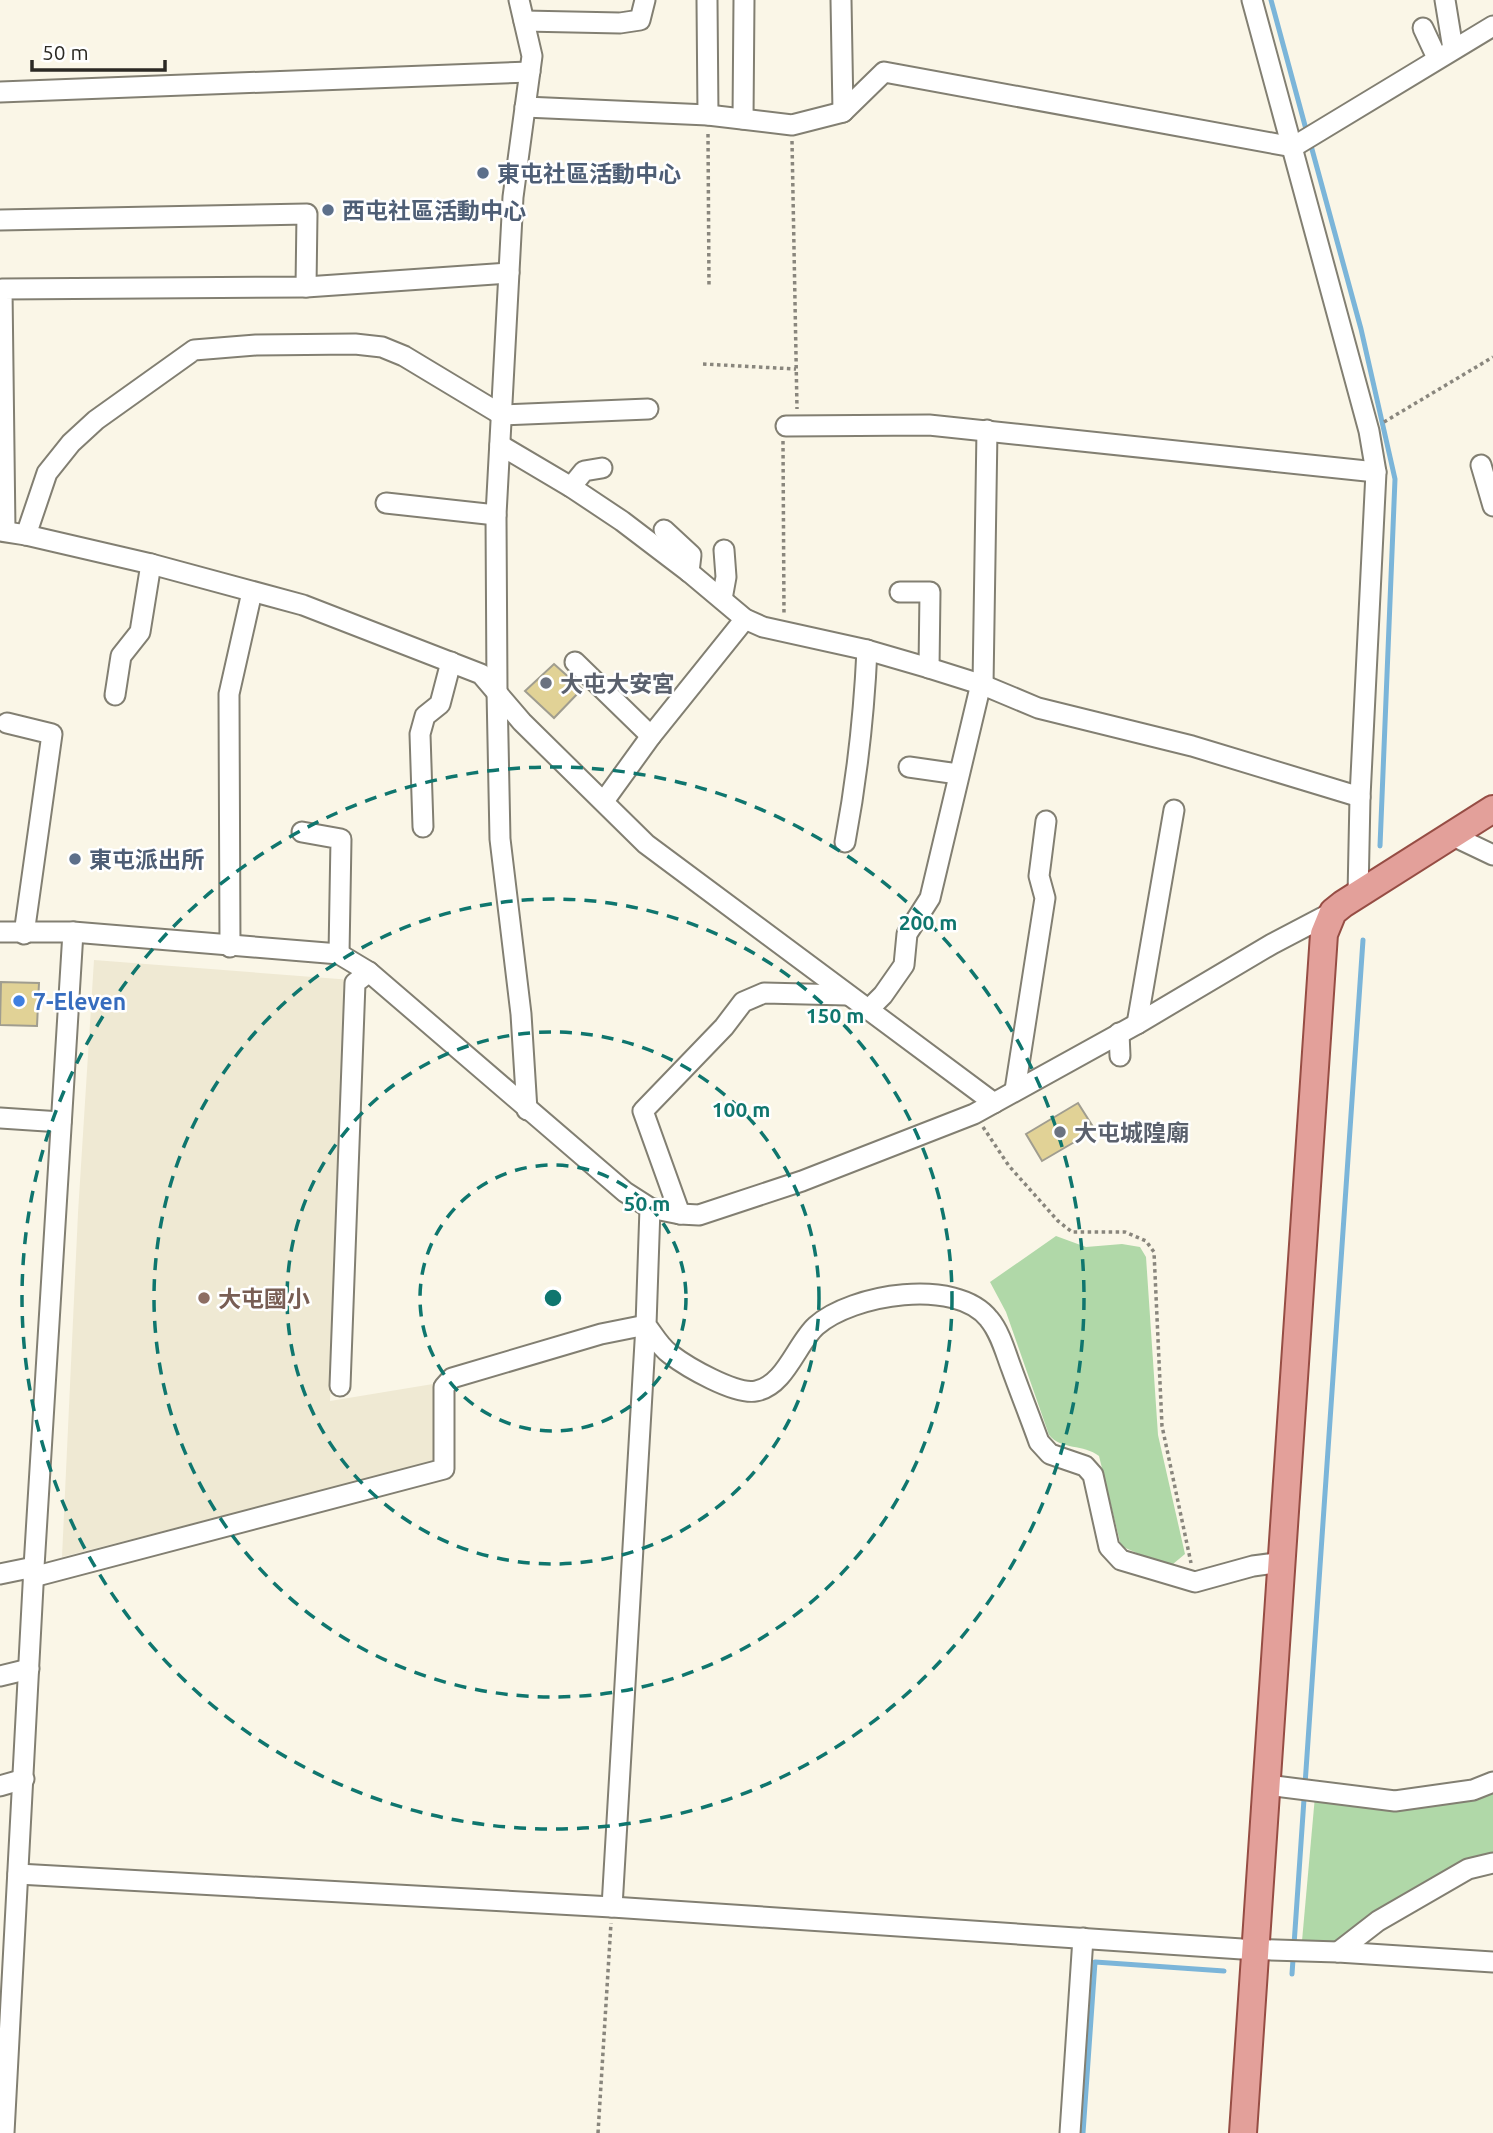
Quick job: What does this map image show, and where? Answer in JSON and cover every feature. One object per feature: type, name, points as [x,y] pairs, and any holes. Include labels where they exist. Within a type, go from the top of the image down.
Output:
[{"type":"main road","points":[[1243,2133],[1278,1786],[1283,1562],[1324,934],[1333,912],[1493,809]]},
{"type":"street","points":[[519,0],[532,57],[513,197],[496,515],[497,691],[500,839],[521,1014],[527,1110]]},
{"type":"street","points":[[524,21],[620,23],[639,20],[645,0]]},
{"type":"street","points":[[707,0],[708,115]]},
{"type":"street","points":[[743,119],[744,0]]},
{"type":"street","points":[[841,0],[843,112]]},
{"type":"street","points":[[1252,0],[1369,431],[1377,472],[1357,895]]},
{"type":"street","points":[[1445,0],[1445,54]]},
{"type":"street","points":[[525,107],[708,115],[792,125],[843,112],[884,72],[1293,147],[1493,26]]},
{"type":"street","points":[[1423,28],[1445,54]]},
{"type":"street","points":[[0,92],[530,72]]},
{"type":"street","points":[[0,220],[307,214],[306,287]]},
{"type":"street","points":[[509,273],[306,287],[2,289],[3,531],[151,564],[303,605],[481,674],[522,722],[646,844],[994,1103]]},
{"type":"street","points":[[26,535],[47,473],[71,443],[96,419],[194,350],[256,345],[355,344],[382,347],[404,356],[502,415],[648,409]]},
{"type":"street","points":[[786,426],[929,425],[1377,472]]},
{"type":"street","points":[[868,1010],[883,995],[904,965],[907,934],[930,898],[958,774],[983,685],[987,430]]},
{"type":"street","points":[[500,445],[622,521],[745,619],[762,627],[867,650],[983,685],[1038,708],[1192,746],[1360,797]]},
{"type":"street","points":[[1481,466],[1493,506]]},
{"type":"street","points":[[571,487],[584,471],[602,468]]},
{"type":"street","points":[[386,503],[496,515]]},
{"type":"street","points":[[664,530],[691,555],[689,572]]},
{"type":"street","points":[[722,599],[726,577],[724,550]]},
{"type":"street","points":[[115,695],[121,656],[140,632],[151,564]]},
{"type":"street","points":[[230,947],[229,694],[252,592]]},
{"type":"street","points":[[900,592],[930,592],[929,668]]},
{"type":"street","points":[[604,801],[651,736],[745,619]]},
{"type":"street","points":[[845,842],[855,791],[867,650]]},
{"type":"street","points":[[423,827],[420,734],[425,716],[440,704],[451,662]]},
{"type":"street","points":[[575,662],[651,736]]},
{"type":"street","points":[[7,723],[52,734],[24,934]]},
{"type":"street","points":[[909,767],[958,774]]},
{"type":"street","points":[[1137,1024],[1174,810]]},
{"type":"street","points":[[1015,1090],[1045,898],[1039,876],[1046,821]]},
{"type":"street","points":[[302,831],[341,839],[339,954]]},
{"type":"street","points":[[1451,835],[1493,855]]},
{"type":"street","points":[[0,932],[73,932],[339,954],[369,972],[625,1192],[650,1208],[699,1215],[802,1181],[974,1114],[1333,912]]},
{"type":"street","points":[[4,2133],[7,1953],[18,1874],[73,932]]},
{"type":"street","points":[[340,1387],[355,983],[369,972]]},
{"type":"street","points":[[680,1214],[643,1111],[724,1027],[743,1002],[764,993],[847,995]]},
{"type":"street","points":[[1119,1033],[1121,1056]]},
{"type":"street","points":[[0,1118],[61,1122]]},
{"type":"street","points":[[612,1907],[646,1325],[650,1208]]},
{"type":"street","points":[[646,1325],[668,1353],[703,1374],[734,1388],[758,1391],[772,1383],[790,1363],[815,1326],[832,1315],[873,1300],[903,1293],[939,1295],[961,1300],[988,1317],[1000,1339],[1039,1442],[1050,1454],[1085,1466],[1093,1475],[1109,1546],[1121,1560],[1195,1582],[1253,1566],[1283,1562]]},
{"type":"street","points":[[0,1574],[34,1572],[444,1469],[444,1387],[452,1378],[601,1334],[646,1325]]},
{"type":"street","points":[[0,1676],[29,1669]]},
{"type":"street","points":[[0,1786],[24,1779]]},
{"type":"street","points":[[1278,1786],[1395,1801],[1473,1790],[1493,1782]]},
{"type":"street","points":[[1338,1952],[1378,1921],[1468,1869],[1493,1863]]},
{"type":"street","points":[[18,1874],[612,1907],[1493,1962]]},
{"type":"street","points":[[1070,2133],[1083,1938]]},
{"type":"path","points":[[708,115],[709,286]]},
{"type":"path","points":[[785,632],[782,444],[786,426],[797,412],[792,125]]},
{"type":"path","points":[[1369,431],[1493,357]]},
{"type":"path","points":[[704,364],[796,369]]},
{"type":"path","points":[[974,1114],[1009,1166],[1058,1221],[1072,1232],[1125,1232],[1146,1241],[1154,1252],[1162,1426],[1195,1582]]},
{"type":"path","points":[[598,2133],[612,1907]]},
{"type":"shaded area","name":"大屯國小","points":[[94,960],[352,980],[330,1401],[433,1384],[437,1461],[62,1557],[78,1213]]},
{"type":"green space","points":[[1056,1236],[1086,1247],[1122,1244],[1140,1247],[1146,1257],[1158,1435],[1185,1554],[1173,1564],[1157,1562],[1121,1546],[1099,1456],[1060,1443],[1049,1435],[1006,1312],[990,1282]]},
{"type":"green space","points":[[1493,1787],[1493,1855],[1341,1942],[1302,1941],[1315,1796]]},
{"type":"building","points":[[554,664],[582,689],[554,718],[525,691]]},
{"type":"building","name":"7-Eleven","points":[[1,982],[39,983],[37,1026],[0,1025]]},
{"type":"building","name":"大屯城隍廟","points":[[1078,1103],[1095,1130],[1042,1161],[1026,1134]]},
{"type":"waterway","points":[[1271,0],[1307,133]]},
{"type":"waterway","points":[[1310,142],[1361,329],[1395,479],[1380,846]]},
{"type":"waterway","points":[[1292,1974],[1363,940]]},
{"type":"waterway","points":[[1083,2133],[1095,1962],[1224,1971]]},
{"type":"place","name":"東屯社區活動中心","points":[[483,173]]},
{"type":"place","name":"西屯社區活動中心","points":[[328,210]]},
{"type":"place","name":"大屯大安宮","points":[[546,683]]},
{"type":"place","name":"東屯派出所","points":[[75,859]]},
{"type":"place","name":"7-Eleven","points":[[19,1001]]},
{"type":"place","name":"大屯城隍廟","points":[[1060,1132]]},
{"type":"place","name":"大屯國小","points":[[204,1298]]}]
